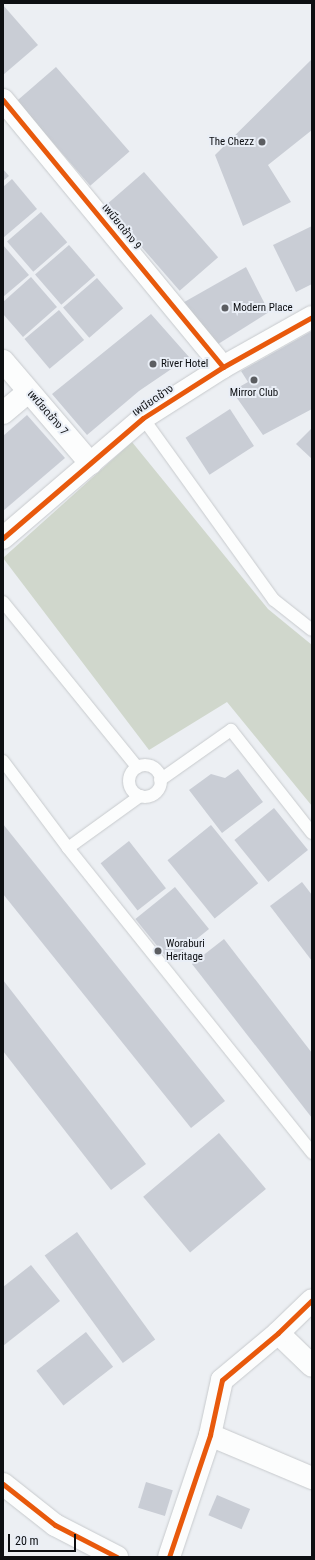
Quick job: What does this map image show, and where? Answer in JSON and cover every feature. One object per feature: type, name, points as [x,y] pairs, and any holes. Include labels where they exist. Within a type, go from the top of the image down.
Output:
[{"type":"street","name":"เพนียดช้าง 9","points":[[7,114],[223,367]]},
{"type":"street","name":"เพนียดช้าง","points":[[3,538],[143,418],[223,367],[312,317]]},
{"type":"street","name":"เพนียดช้าง 7","points":[[3,361],[91,464]]},
{"type":"street","points":[[3,413],[28,392]]},
{"type":"street","points":[[169,1557],[210,1435],[222,1380],[278,1333],[312,1300]]},
{"type":"street","points":[[278,1333],[312,1366]]},
{"type":"street","points":[[210,1435],[312,1478]]},
{"type":"street","points":[[3,1484],[55,1524],[117,1557]]},
{"type":"lane","points":[[143,418],[274,600],[312,630]]},
{"type":"lane","points":[[3,602],[137,767]]},
{"type":"lane","points":[[68,848],[140,796],[154,793],[160,780],[231,730],[312,833]]},
{"type":"lane","points":[[3,761],[68,848],[312,1154]]},
{"type":"lane","points":[[140,796],[129,785],[130,774],[137,767],[152,767],[160,780]]},
{"type":"shaded area","points":[[132,442],[268,609],[312,645],[312,806],[227,702],[149,750],[3,558]]},
{"type":"building","points":[[3,5],[38,45],[3,75]]},
{"type":"building","name":"The Chezz","points":[[312,59],[312,130],[268,165],[291,202],[243,226],[215,155]]},
{"type":"building","points":[[56,67],[129,152],[90,186],[17,101]]},
{"type":"building","points":[[3,169],[9,176],[3,181]]},
{"type":"building","points":[[144,172],[218,257],[180,291],[106,205]]},
{"type":"building","points":[[12,179],[37,209],[3,238],[3,187]]},
{"type":"building","points":[[41,212],[67,242],[33,272],[7,242]]},
{"type":"building","points":[[312,226],[312,284],[296,292],[273,245]]},
{"type":"building","points":[[3,245],[29,275],[3,297]]},
{"type":"building","points":[[69,245],[95,275],[61,305],[35,275]]},
{"type":"building","name":"Modern Place","points":[[246,267],[269,312],[215,346],[179,305]]},
{"type":"building","points":[[31,277],[57,307],[23,337],[3,314],[3,302]]},
{"type":"building","points":[[97,278],[123,308],[89,338],[63,308]]},
{"type":"building","points":[[59,310],[84,340],[50,369],[25,339]]},
{"type":"building","points":[[151,314],[189,357],[139,391],[87,435],[52,394]]},
{"type":"building","points":[[312,331],[312,409],[263,435],[232,391],[248,382],[241,371]]},
{"type":"building","points":[[230,409],[254,446],[210,475],[186,438]]},
{"type":"building","points":[[27,415],[65,458],[3,511],[3,436]]},
{"type":"building","points":[[312,428],[312,459],[296,444]]},
{"type":"building","points":[[238,769],[263,802],[222,833],[189,790],[211,774],[225,778]]},
{"type":"building","points":[[274,808],[308,850],[268,882],[234,840]]},
{"type":"building","points":[[3,824],[225,1101],[191,1128],[3,894]]},
{"type":"building","points":[[211,825],[258,883],[215,919],[167,860]]},
{"type":"building","points":[[129,841],[166,888],[138,910],[101,863]]},
{"type":"building","points":[[302,882],[312,895],[312,961],[270,906]]},
{"type":"building","points":[[175,887],[209,929],[169,961],[135,919]]},
{"type":"building","points":[[224,939],[312,1053],[312,1118],[192,964]]},
{"type":"building","points":[[3,980],[146,1164],[111,1190],[3,1051]]},
{"type":"building","points":[[219,1133],[266,1189],[190,1253],[143,1197]]},
{"type":"building","points":[[77,1232],[155,1340],[123,1363],[45,1256]]},
{"type":"building","points":[[31,1265],[60,1301],[3,1346],[3,1287]]},
{"type":"building","points":[[86,1332],[113,1367],[63,1405],[36,1371]]},
{"type":"building","points":[[146,1482],[173,1490],[165,1516],[138,1508]]},
{"type":"building","points":[[217,1495],[250,1509],[242,1529],[208,1515]]},
{"type":"cycle path","points":[[3,100],[223,367]]},
{"type":"cycle path","points":[[3,538],[143,418],[223,367],[312,317]]},
{"type":"cycle path","points":[[169,1557],[210,1435],[222,1380],[278,1333],[312,1300]]},
{"type":"cycle path","points":[[3,1484],[55,1525],[117,1557]]},
{"type":"place","name":"The Chezz","points":[[262,142]]},
{"type":"place","name":"Modern Place","points":[[225,308]]},
{"type":"place","name":"River Hotel","points":[[153,364]]},
{"type":"place","name":"Mirror Club","points":[[254,380]]},
{"type":"place","name":"Woraburi Heritage","points":[[158,951]]}]
